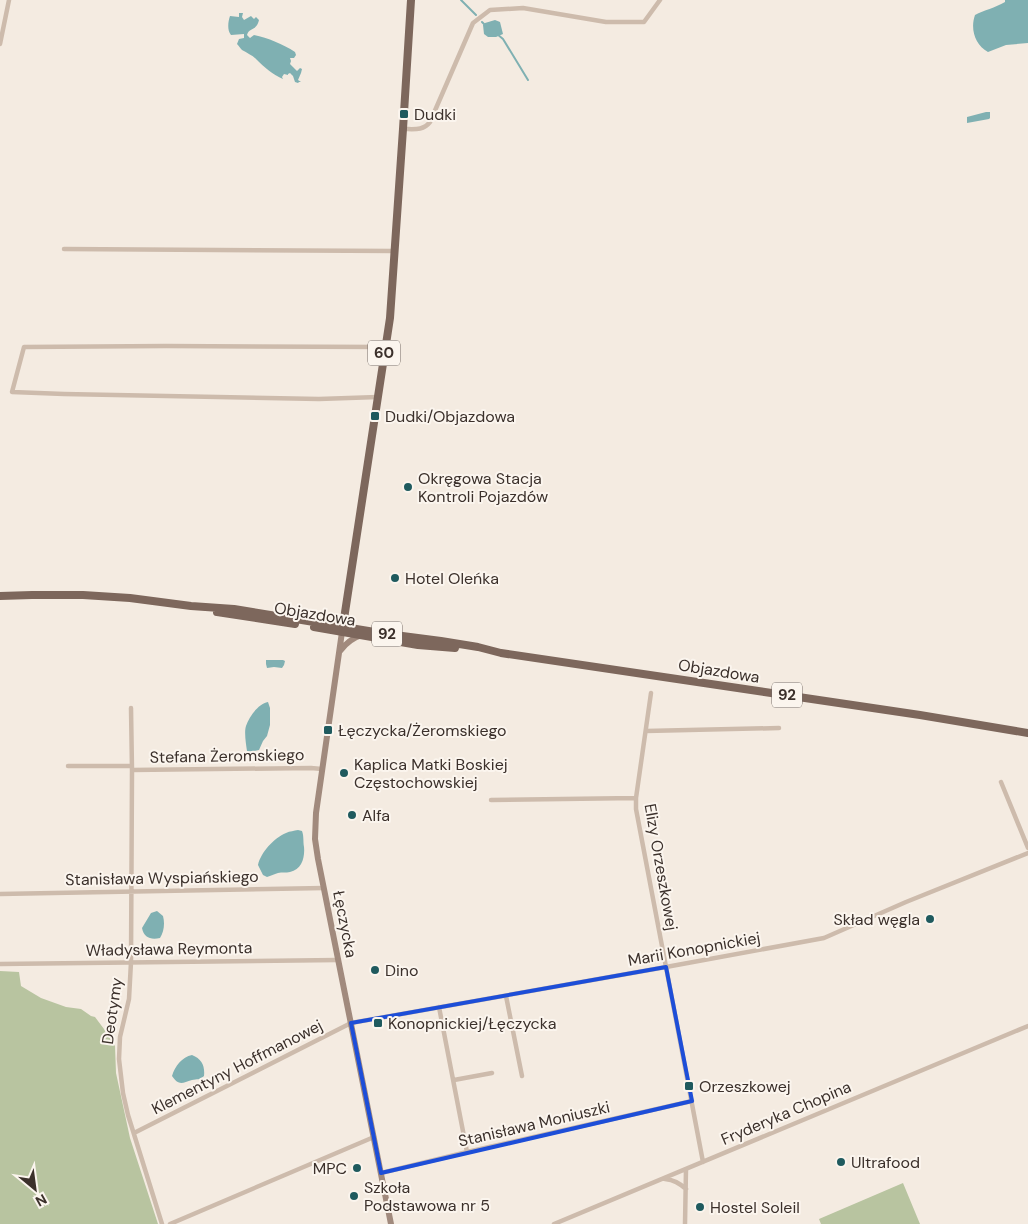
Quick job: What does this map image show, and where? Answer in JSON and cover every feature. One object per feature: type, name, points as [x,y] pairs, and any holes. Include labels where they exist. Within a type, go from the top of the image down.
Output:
[{"type":"main road","name":"60","points":[[343,629],[390,318],[411,0]]},
{"type":"main road","name":"Objazdowa","points":[[0,596],[83,595],[130,598],[191,606],[209,611],[448,642],[494,651],[1028,733]]},
{"type":"main road","name":"Objazdowa","points":[[343,629],[362,635],[418,645],[494,651]]},
{"type":"street","points":[[0,44],[9,0]]},
{"type":"street","points":[[403,129],[422,129],[428,125],[473,23],[490,10],[523,8],[606,22],[644,22],[660,0]]},
{"type":"street","points":[[64,249],[394,251]]},
{"type":"street","points":[[378,397],[74,395],[12,392],[24,347],[385,347]]},
{"type":"street","name":"Łęczycka","points":[[343,629],[316,813],[315,838],[391,1224]]},
{"type":"street","points":[[339,652],[348,641],[362,635]]},
{"type":"street","name":"Elizy Orzeszkowej","points":[[651,693],[636,809],[703,1162]]},
{"type":"street","name":"Deotymy","points":[[131,708],[131,962],[129,999],[120,1037],[119,1058],[125,1104],[162,1224]]},
{"type":"street","points":[[646,731],[778,728]]},
{"type":"street","points":[[68,766],[132,768]]},
{"type":"street","name":"Stefana Żeromskiego","points":[[132,768],[322,769]]},
{"type":"street","points":[[1001,782],[1028,848]]},
{"type":"street","points":[[491,800],[636,798]]},
{"type":"street","name":"Marii Konopnickiej","points":[[351,1023],[824,938],[1028,852]]},
{"type":"street","name":"Stanisława Wyspiańskiego","points":[[0,894],[324,888]]},
{"type":"street","name":"Władysława Reymonta","points":[[0,964],[338,960]]},
{"type":"street","points":[[506,996],[522,1076]]},
{"type":"street","points":[[438,1008],[467,1152]]},
{"type":"street","name":"Klementyny Hoffmanowej","points":[[134,1133],[351,1023]]},
{"type":"street","name":"Fryderyka Chopina","points":[[554,1224],[1028,1026]]},
{"type":"street","points":[[454,1080],[492,1073]]},
{"type":"street","name":"Stanisława Moniuszki","points":[[381,1173],[692,1101]]},
{"type":"street","points":[[170,1224],[374,1137]]},
{"type":"street","points":[[685,1224],[686,1169]]},
{"type":"street","points":[[663,1179],[680,1183],[686,1189]]},
{"type":"highlighted area","points":[[666,967],[692,1101],[381,1173],[351,1023]]},
{"type":"green space","points":[[0,971],[19,972],[21,986],[41,998],[66,1007],[81,1009],[95,1017],[115,1046],[116,1073],[130,1138],[158,1224],[0,1224]]},
{"type":"green space","points":[[903,1183],[920,1224],[821,1224],[819,1219]]},
{"type":"water","points":[[1005,0],[1028,0],[1028,43],[1006,45],[988,52],[977,41],[973,31],[975,15],[1005,2]]},
{"type":"water","points":[[239,13],[243,13],[242,17],[244,20],[251,16],[259,20],[258,24],[247,35],[250,38],[254,35],[265,38],[295,52],[294,58],[290,58],[290,64],[297,71],[300,68],[302,69],[298,80],[301,82],[295,82],[290,73],[288,75],[284,74],[283,79],[279,77],[241,49],[237,44],[239,39],[244,38],[244,34],[231,35],[228,28],[230,16],[239,17]]},
{"type":"water","points":[[495,20],[500,22],[503,34],[496,37],[488,37],[484,34],[483,25]]},
{"type":"water","points":[[990,112],[989,119],[967,123],[967,117]]},
{"type":"water","points":[[266,660],[285,661],[282,668],[267,668]]},
{"type":"water","points":[[268,702],[270,725],[267,736],[259,750],[248,752],[245,735],[247,722],[257,708]]},
{"type":"water","points":[[298,830],[302,831],[304,847],[304,855],[300,866],[290,872],[278,873],[267,877],[263,875],[258,865],[265,850],[281,835]]},
{"type":"water","points":[[157,911],[163,916],[164,922],[160,938],[154,939],[146,936],[142,928],[151,913]]},
{"type":"water","points":[[192,1055],[202,1063],[204,1076],[183,1083],[174,1079],[172,1076],[179,1062]]},
{"type":"waterway","points":[[461,0],[476,15]]},
{"type":"waterway","points":[[482,22],[486,26]]},
{"type":"waterway","points":[[497,34],[503,39],[528,80]]},
{"type":"place","name":"Dudki","points":[[404,114]]},
{"type":"place","name":"Dudki/Objazdowa","points":[[375,416]]},
{"type":"place","name":"Okręgowa Stacja Kontroli Pojazdów","points":[[408,487]]},
{"type":"place","name":"Hotel Oleńka","points":[[395,578]]},
{"type":"place","name":"Łęczycka/Żeromskiego","points":[[328,730]]},
{"type":"place","name":"Kaplica Matki Boskiej Częstochowskiej","points":[[344,773]]},
{"type":"place","name":"Alfa","points":[[352,815]]},
{"type":"place","name":"Skład węgla","points":[[930,919]]},
{"type":"place","name":"Dino","points":[[375,970]]},
{"type":"place","name":"Konopnickiej/Łęczycka","points":[[378,1023]]},
{"type":"place","name":"Orzeszkowej","points":[[689,1086]]},
{"type":"place","name":"Ultrafood","points":[[841,1162]]},
{"type":"place","name":"MPC","points":[[357,1168]]},
{"type":"place","name":"Szkoła Podstawowa nr 5","points":[[354,1196]]},
{"type":"place","name":"Hostel Soleil","points":[[700,1207]]}]
